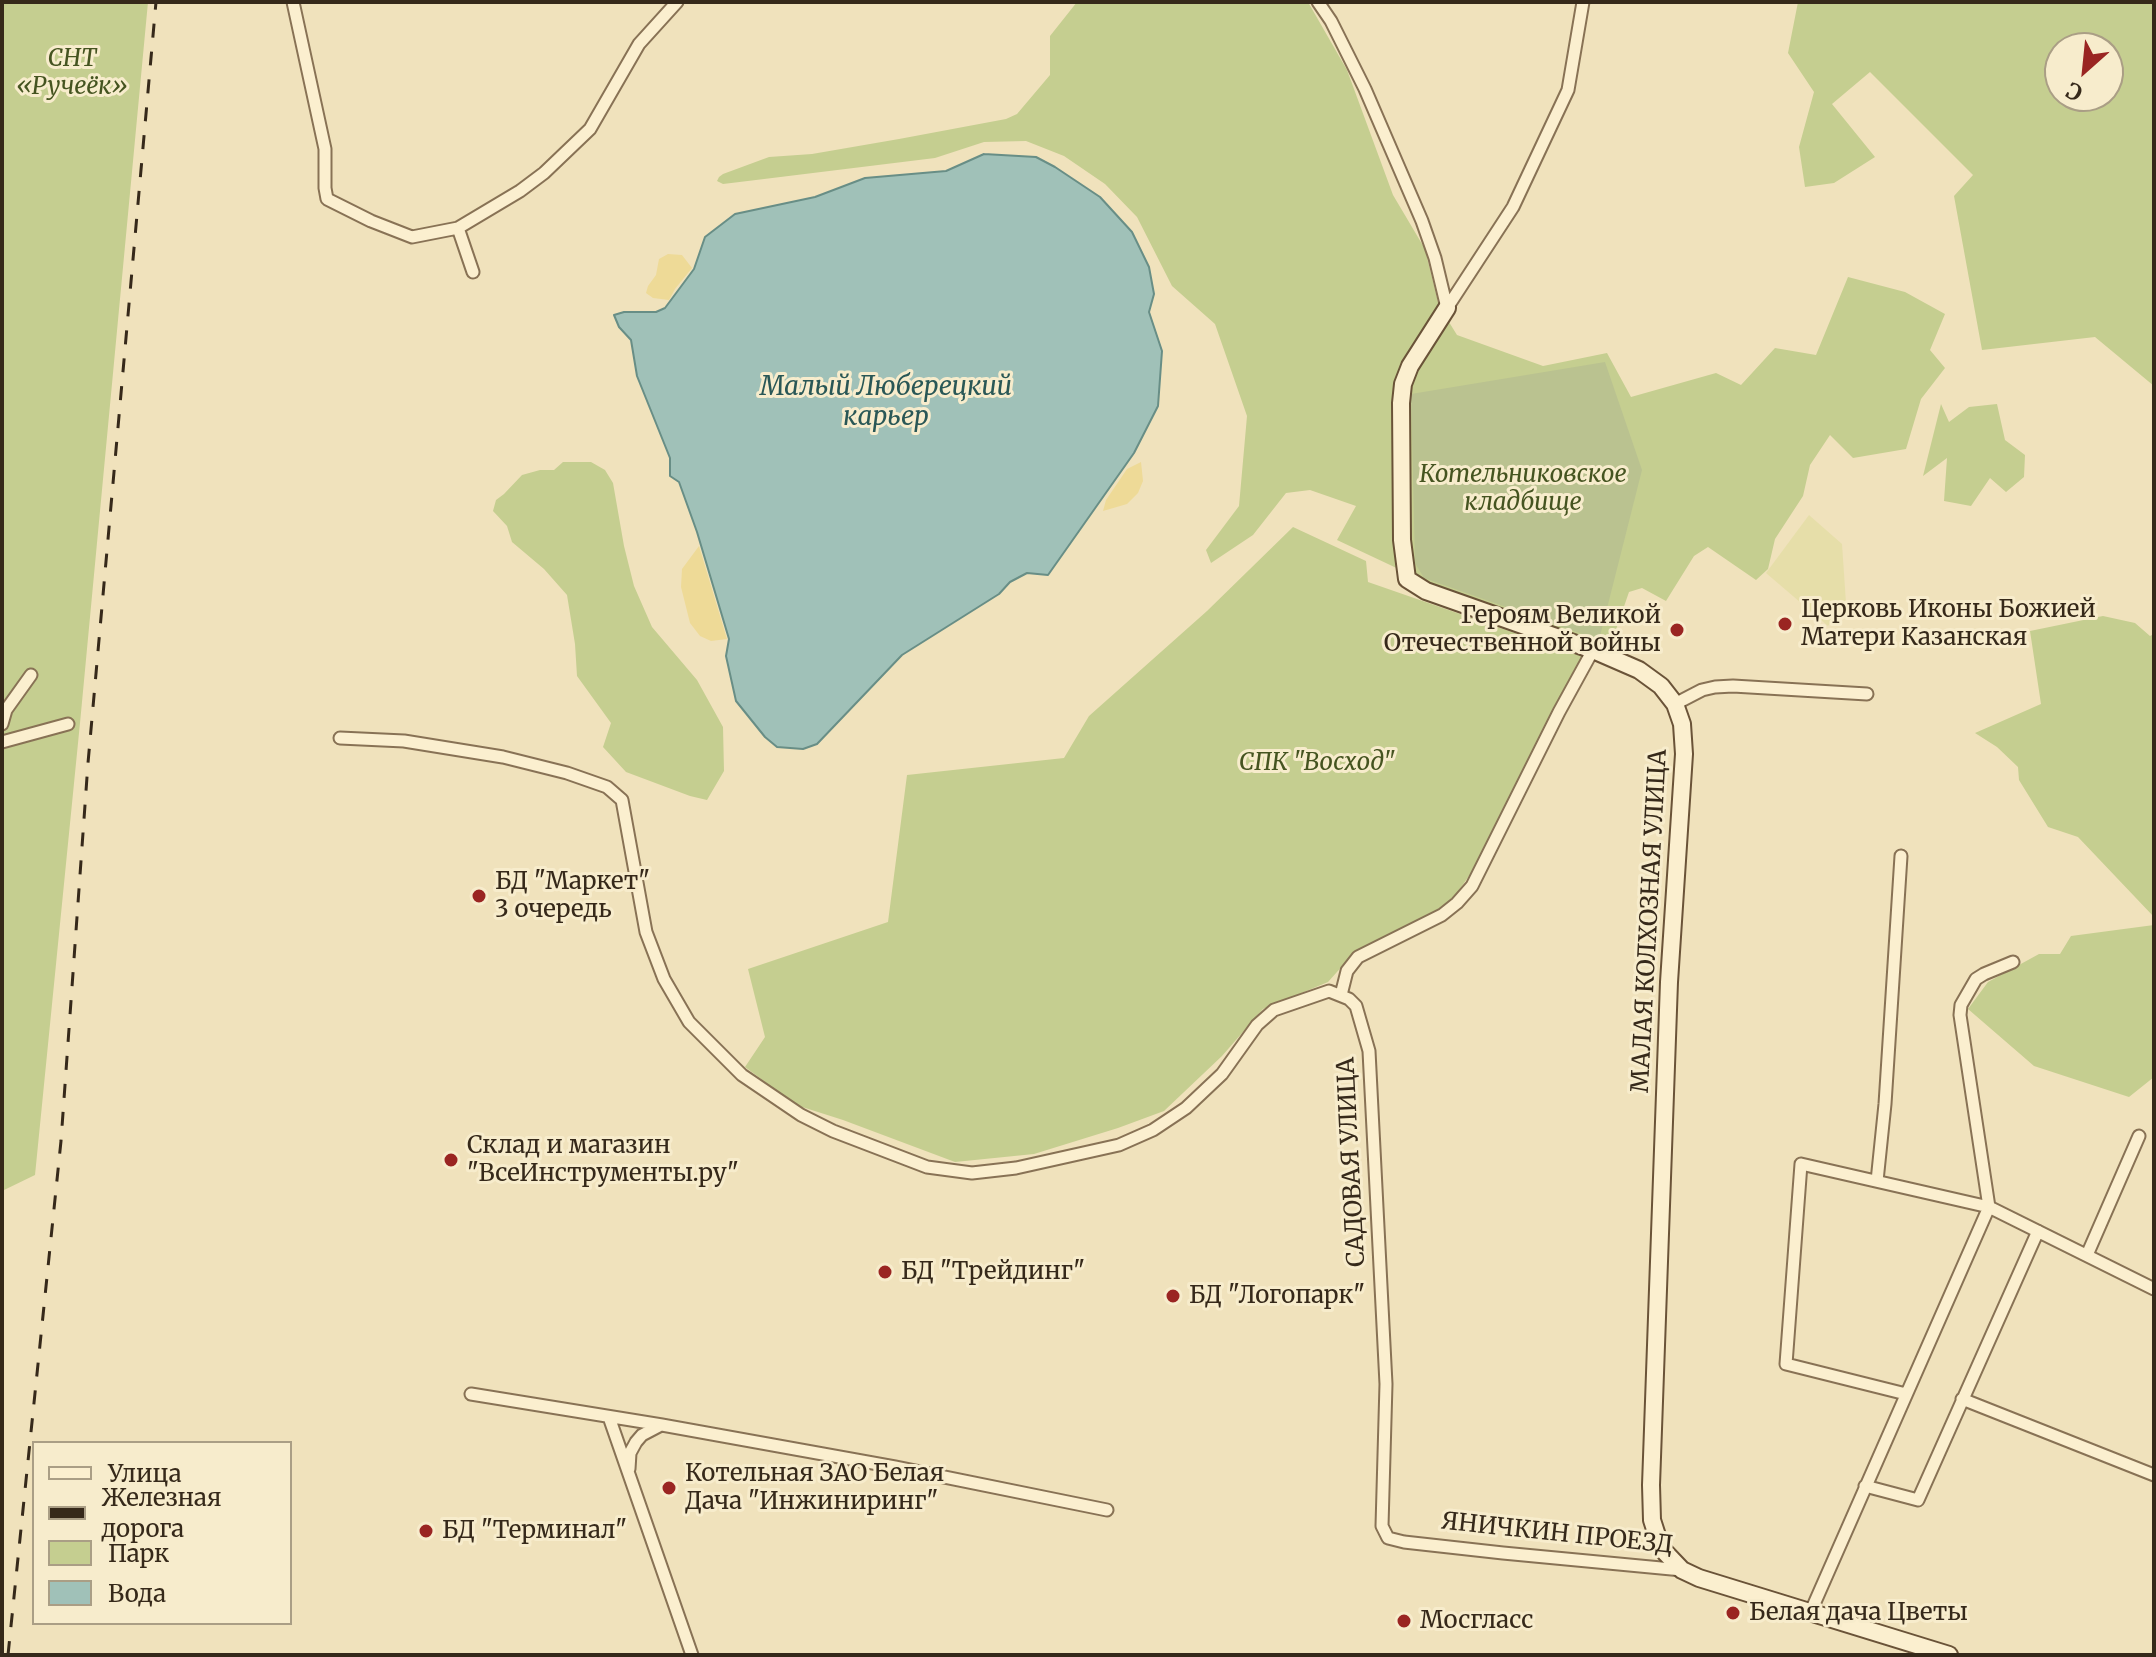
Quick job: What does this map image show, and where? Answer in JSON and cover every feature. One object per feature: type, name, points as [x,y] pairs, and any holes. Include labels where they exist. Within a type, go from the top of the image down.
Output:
[{"type":"street","points":[[293,2],[325,149],[327,199],[412,237],[458,228],[544,173],[590,129],[639,44],[677,2]]},
{"type":"street","points":[[1318,2],[1331,21],[1365,89],[1422,221],[1447,308]]},
{"type":"street","points":[[1583,2],[1568,90],[1513,207],[1410,366],[1402,394],[1402,540],[1407,579],[1426,591],[1593,650],[1639,670],[1661,686],[1675,704],[1702,690],[1733,686],[1867,694]]},
{"type":"street","points":[[458,228],[473,272]]},
{"type":"street","points":[[340,738],[404,741],[503,757],[607,787],[622,800],[646,932],[664,979],[689,1022],[742,1075],[801,1115],[833,1131],[927,1167],[972,1173],[1016,1168],[1119,1145],[1153,1130],[1186,1108],[1222,1074],[1257,1025],[1274,1010],[1329,991],[1341,995],[1347,971],[1358,957],[1442,915],[1457,903],[1472,886],[1593,650]]},
{"type":"street","points":[[2,724],[6,710],[31,675]]},
{"type":"street","name":"МАЛАЯ КОЛХОЗНАЯ УЛИЦА","points":[[1675,704],[1682,724],[1684,754],[1669,982],[1651,1485],[1652,1520],[1661,1548],[1682,1570]]},
{"type":"street","points":[[2,742],[68,724]]},
{"type":"street","points":[[1877,1181],[1901,856]]},
{"type":"street","points":[[1811,1611],[1989,1207],[1960,1015],[1961,1005],[1976,979],[2013,962]]},
{"type":"street","name":"САДОВАЯ УЛИЦА","points":[[1341,995],[1356,1006],[1369,1051],[1386,1384],[1382,1526],[1388,1538]]},
{"type":"street","points":[[2087,1255],[2139,1136]]},
{"type":"street","points":[[1906,1394],[1786,1364],[1801,1164],[1989,1207],[2154,1289]]},
{"type":"street","points":[[1865,1486],[1918,1500],[2038,1231]]},
{"type":"street","points":[[471,1394],[895,1467],[1107,1510]]},
{"type":"street","points":[[1962,1399],[2154,1475]]},
{"type":"street","points":[[609,1417],[692,1655]]},
{"type":"street","points":[[630,1477],[630,1453],[636,1442],[642,1435],[662,1425]]},
{"type":"street","name":"ЯНИЧКИН ПРОЕЗД","points":[[1388,1538],[1503,1553],[1682,1570],[1699,1578],[1949,1655]]},
{"type":"shaded area","points":[[1809,515],[1842,544],[1846,603],[1828,626],[1766,573]]},
{"type":"green space","name":"СНТ «Ручеёк»","points":[[2,2],[148,2],[35,1175],[2,1191]]},
{"type":"green space","points":[[1077,2],[1308,2],[1347,70],[1393,195],[1425,249],[1439,306],[1457,335],[1543,366],[1607,353],[1631,397],[1716,373],[1741,385],[1775,348],[1816,355],[1848,277],[1905,292],[1945,314],[1930,350],[1945,368],[1921,399],[1906,449],[1853,458],[1830,435],[1810,465],[1803,496],[1775,539],[1768,569],[1756,580],[1708,547],[1694,556],[1666,601],[1642,588],[1629,592],[1610,647],[1422,580],[1337,540],[1356,506],[1310,490],[1286,493],[1253,535],[1211,563],[1206,550],[1239,506],[1247,416],[1215,324],[1172,286],[1137,217],[1105,184],[1064,156],[1026,141],[984,142],[935,158],[723,184],[717,181],[723,174],[769,157],[812,154],[899,139],[1006,119],[1017,114],[1050,75],[1050,36]]},
{"type":"green space","points":[[1798,2],[2154,2],[2154,386],[2095,337],[1982,350],[1954,196],[1973,175],[1870,72],[1832,104],[1875,157],[1834,183],[1805,187],[1799,147],[1814,92],[1788,53]]},
{"type":"green space","name":"Котельниковское кладбище","points":[[1605,362],[1642,470],[1599,640],[1424,578],[1415,563],[1411,394]]},
{"type":"green space","points":[[1941,404],[1949,422],[1969,407],[1997,404],[2005,440],[2025,455],[2024,477],[2006,492],[1990,478],[1971,506],[1944,501],[1947,458],[1923,476]]},
{"type":"green space","points":[[563,462],[591,462],[605,470],[613,483],[634,586],[652,627],[697,680],[723,727],[724,771],[707,800],[626,772],[603,747],[611,723],[577,676],[567,595],[544,569],[512,542],[507,526],[493,511],[496,500],[522,475],[554,470]]},
{"type":"green space","name":"СПК \"Восход\"","points":[[1293,527],[1366,561],[1368,582],[1581,656],[1582,665],[1476,866],[1450,903],[1354,953],[1328,982],[1263,1009],[1222,1056],[1164,1111],[1034,1154],[955,1162],[796,1105],[745,1067],[765,1037],[748,969],[888,922],[907,775],[1064,758],[1089,716],[1207,611]]},
{"type":"green space","points":[[2103,616],[2135,623],[2150,636],[2154,634],[2154,917],[2078,837],[2048,827],[2019,780],[2018,767],[1997,747],[1975,733],[2041,704],[2030,631]]},
{"type":"green space","points":[[2154,925],[2154,1077],[2129,1097],[2034,1066],[1968,1009],[1988,982],[2039,954],[2060,954],[2071,936]]},
{"type":"sand","points":[[668,254],[682,255],[692,268],[669,300],[653,298],[646,293],[648,286],[656,275],[659,259]]},
{"type":"sand","points":[[1141,462],[1143,481],[1138,493],[1127,504],[1103,511],[1106,500],[1127,469]]},
{"type":"sand","points":[[699,546],[727,639],[711,641],[700,636],[690,623],[681,587],[682,569]]},
{"type":"water","name":"Малый Люберецкий карьер","points":[[984,154],[1036,157],[1055,167],[1100,197],[1132,232],[1149,267],[1154,294],[1149,312],[1162,351],[1158,406],[1134,453],[1048,575],[1027,573],[1010,582],[999,594],[902,655],[817,744],[803,749],[777,747],[736,701],[726,656],[729,639],[697,532],[679,482],[670,476],[670,458],[637,376],[631,340],[619,327],[614,315],[656,312],[665,308],[694,269],[705,237],[735,214],[815,197],[865,178],[946,171]]},
{"type":"railway","points":[[8,1655],[61,1141],[88,763],[156,2]]},
{"type":"place","name":"Церковь Иконы Божией Матери Казанская","points":[[1785,624]]},
{"type":"place","name":"Героям Великой Отечественной войны","points":[[1677,630]]},
{"type":"place","name":"БД \"Маркет\" 3 очередь","points":[[479,896]]},
{"type":"place","name":"Склад и магазин \"ВсеИнструменты.ру\"","points":[[451,1160]]},
{"type":"place","name":"БД \"Трейдинг\"","points":[[885,1272]]},
{"type":"place","name":"БД \"Логопарк\"","points":[[1173,1296]]},
{"type":"place","name":"Котельная ЗАО Белая Дача \"Инжиниринг\"","points":[[669,1488]]},
{"type":"place","name":"БД \"Терминал\"","points":[[426,1531]]},
{"type":"place","name":"Белая дача Цветы","points":[[1733,1613]]},
{"type":"place","name":"Мосгласс","points":[[1404,1621]]}]
